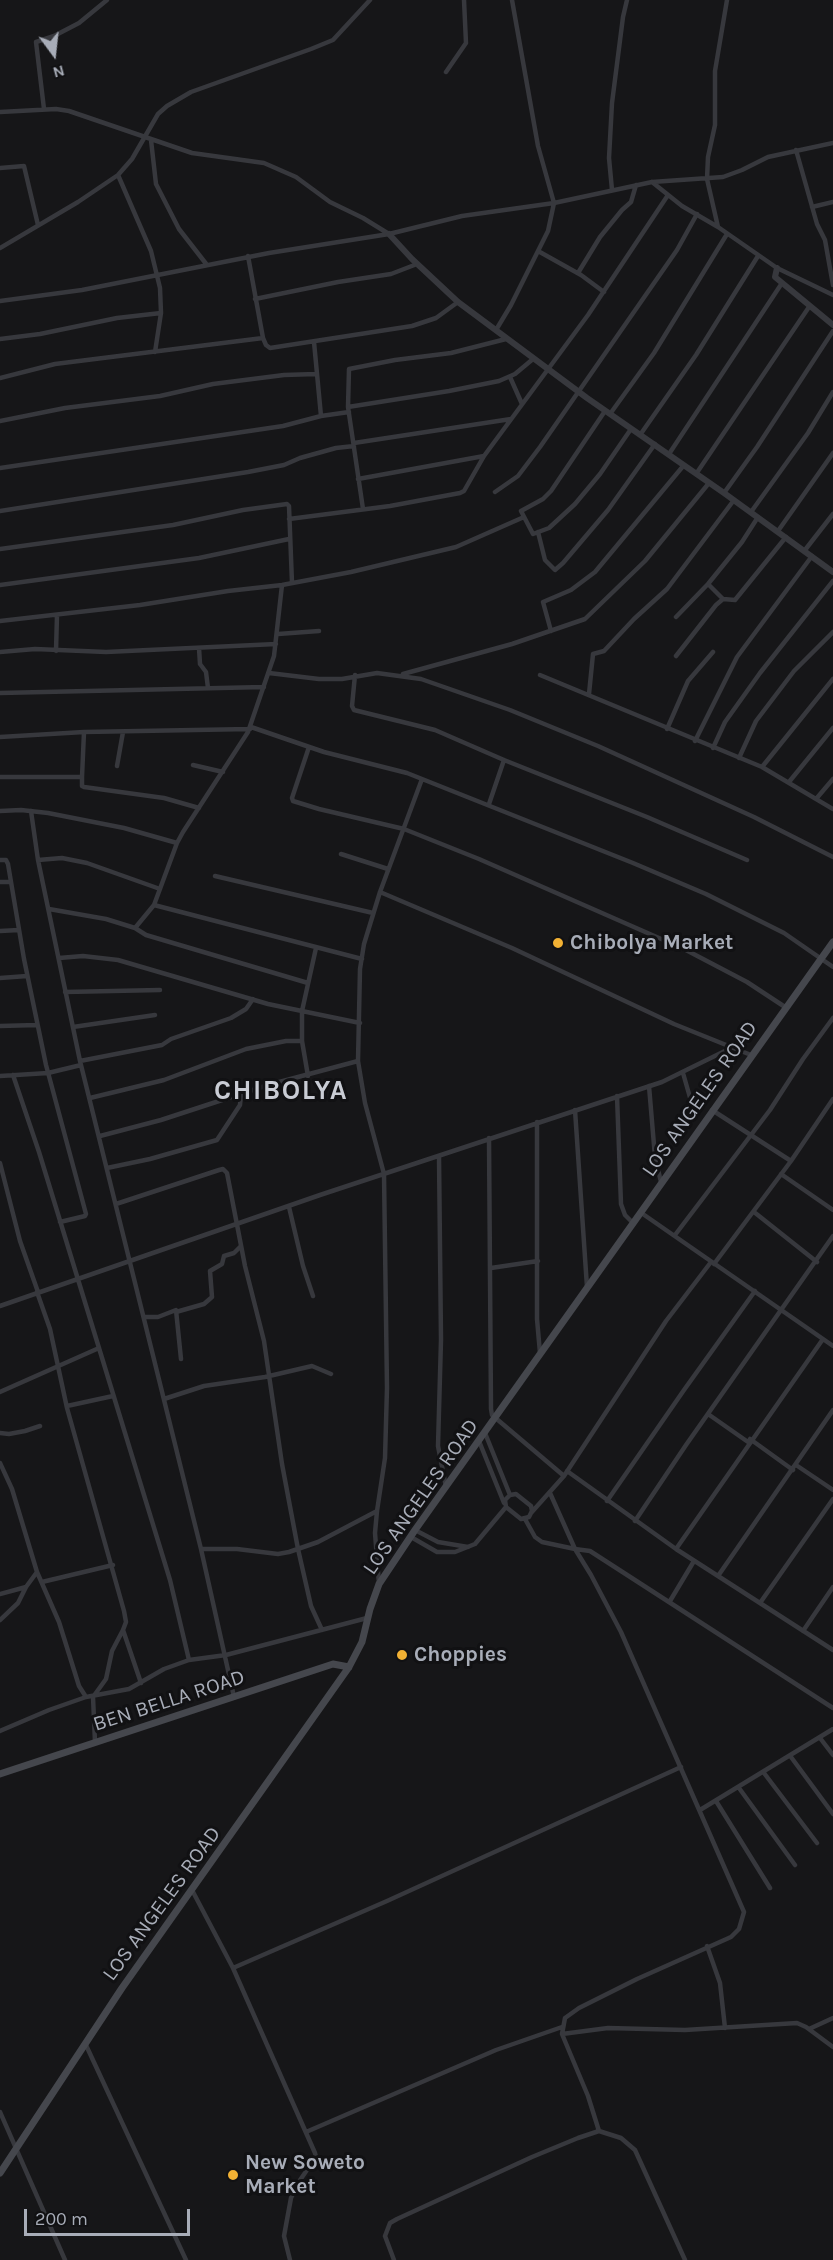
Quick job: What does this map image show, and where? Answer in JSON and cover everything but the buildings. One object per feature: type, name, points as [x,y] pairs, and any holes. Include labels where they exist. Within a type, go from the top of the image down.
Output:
[{"type":"main road","name":"LOS ANGELES ROAD","points":[[0,2173],[85,2043],[349,1667],[362,1642],[367,1618],[379,1584],[413,1533],[833,942]]},
{"type":"main road","name":"BEN BELLA ROAD","points":[[0,1774],[333,1664],[349,1667]]},
{"type":"street","points":[[44,110],[36,42],[54,36],[78,23],[107,0]]},
{"type":"street","points":[[0,248],[78,202],[118,175],[132,159],[158,114],[177,99],[333,40],[370,0]]},
{"type":"street","points":[[446,72],[466,43],[464,0]]},
{"type":"street","points":[[496,330],[548,231],[554,203],[538,146],[512,0]]},
{"type":"street","points":[[612,190],[609,159],[612,103],[627,0]]},
{"type":"street","points":[[718,227],[707,179],[708,157],[715,125],[715,71],[727,0]]},
{"type":"street","points":[[0,112],[69,111],[192,153],[255,161],[285,171],[330,202],[389,234],[458,302],[506,339],[833,571]]},
{"type":"street","points":[[151,140],[156,184],[179,229],[207,265]]},
{"type":"street","points":[[0,301],[82,290],[248,256],[389,234],[462,216],[554,203],[652,182],[707,179],[736,173],[768,157],[833,143]]},
{"type":"street","points":[[795,150],[817,224],[825,240],[833,285]]},
{"type":"street","points":[[0,168],[24,166],[38,225]]},
{"type":"street","points":[[118,175],[151,251],[157,275],[161,313],[155,352]]},
{"type":"street","points":[[652,182],[777,268],[833,295]]},
{"type":"street","points":[[578,273],[596,243],[631,202],[636,185]]},
{"type":"street","points":[[289,519],[460,493],[467,486],[484,456],[604,292],[668,195]]},
{"type":"street","points":[[812,207],[833,202]]},
{"type":"street","points":[[495,492],[521,473],[677,250],[696,214]]},
{"type":"street","points":[[632,429],[575,504],[556,522],[532,533],[521,511],[550,491],[654,353],[727,234]]},
{"type":"street","points":[[538,251],[578,273],[604,292]]},
{"type":"street","points":[[248,256],[263,338],[267,347],[273,349],[412,326],[436,318],[458,302]]},
{"type":"street","points":[[640,435],[696,355],[758,256]]},
{"type":"street","points":[[255,299],[391,274],[417,264]]},
{"type":"street","points":[[777,268],[775,276],[833,325]]},
{"type":"street","points":[[669,454],[782,283]]},
{"type":"street","points":[[696,474],[809,307]]},
{"type":"street","points":[[0,339],[40,334],[117,318],[161,313]]},
{"type":"street","points":[[724,493],[833,331]]},
{"type":"street","points":[[0,378],[55,364],[263,338]]},
{"type":"street","points":[[363,509],[349,409],[349,369],[451,353],[506,339]]},
{"type":"street","points":[[314,342],[321,416]]},
{"type":"street","points":[[0,468],[283,426],[349,409],[449,391],[510,377],[533,359]]},
{"type":"street","points":[[0,421],[65,408],[160,396],[221,382],[316,374]]},
{"type":"street","points":[[510,377],[522,404]]},
{"type":"street","points":[[751,512],[808,433],[833,392]]},
{"type":"street","points":[[0,511],[284,465],[336,448],[511,419]]},
{"type":"street","points":[[538,532],[545,560],[555,570],[564,563],[609,510],[655,444]]},
{"type":"street","points":[[778,531],[833,453]]},
{"type":"street","points":[[358,479],[484,456]]},
{"type":"street","points":[[551,632],[543,602],[571,590],[595,572],[684,465]]},
{"type":"street","points":[[400,675],[579,622],[645,561],[709,483]]},
{"type":"street","points":[[589,694],[593,654],[604,651],[634,619],[658,599],[734,500]]},
{"type":"street","points":[[0,549],[163,526],[286,504],[289,506],[292,582]]},
{"type":"street","points":[[805,550],[833,514]]},
{"type":"street","points":[[0,621],[140,605],[282,585],[351,572],[449,549],[524,517]]},
{"type":"street","points":[[676,617],[708,584],[742,542],[758,517]]},
{"type":"street","points":[[708,584],[723,599],[733,601],[737,599],[786,537]]},
{"type":"street","points":[[0,585],[199,558],[289,539]]},
{"type":"street","points":[[695,741],[737,657],[812,556]]},
{"type":"street","points":[[713,748],[725,722],[759,674],[833,581]]},
{"type":"street","points":[[135,928],[154,905],[177,843],[250,728],[269,673],[276,644],[282,585]]},
{"type":"street","points":[[676,656],[723,599]]},
{"type":"street","points":[[56,651],[57,615]]},
{"type":"street","points":[[278,634],[319,631]]},
{"type":"street","points":[[739,758],[756,721],[794,671],[833,632]]},
{"type":"street","points":[[0,652],[35,649],[106,652],[276,644]]},
{"type":"street","points":[[199,648],[200,664],[206,672],[208,688]]},
{"type":"street","points":[[667,729],[687,681],[713,652]]},
{"type":"street","points":[[269,673],[319,679],[342,679],[377,673],[421,679],[480,699],[598,746],[754,817],[833,857]]},
{"type":"street","points":[[355,675],[352,706],[354,710],[435,730],[747,860]]},
{"type":"street","points":[[540,675],[762,767],[833,809]]},
{"type":"street","points":[[762,767],[833,679]]},
{"type":"street","points":[[0,693],[264,687]]},
{"type":"street","points":[[0,737],[84,732],[250,728],[309,747],[382,765],[489,804],[706,894],[783,933],[833,968]]},
{"type":"street","points":[[789,782],[833,728]]},
{"type":"street","points":[[84,732],[82,786],[164,798],[199,808]]},
{"type":"street","points":[[117,766],[123,732]]},
{"type":"street","points":[[309,747],[292,798],[293,801],[404,829],[479,859],[684,949],[747,982],[785,1008]]},
{"type":"street","points":[[489,804],[504,760]]},
{"type":"street","points":[[193,765],[223,772]]},
{"type":"street","points":[[0,777],[82,777]]},
{"type":"street","points":[[379,1584],[376,1550],[377,1511],[385,1458],[387,1388],[384,1174],[365,1103],[358,1061],[362,959],[373,912],[422,779]]},
{"type":"street","points":[[816,800],[833,779]]},
{"type":"street","points":[[0,811],[31,811],[124,828],[177,843]]},
{"type":"street","points":[[31,811],[38,860],[80,1063],[201,1549],[234,1697]]},
{"type":"street","points":[[341,854],[388,869]]},
{"type":"street","points":[[38,860],[62,858],[87,863],[160,889]]},
{"type":"street","points":[[0,860],[8,862],[27,976],[48,1073],[86,1214],[60,1222]]},
{"type":"street","points":[[215,876],[373,912]]},
{"type":"street","points":[[0,882],[11,882]]},
{"type":"street","points":[[380,892],[512,948],[674,1024],[751,1055]]},
{"type":"street","points":[[154,905],[362,959]]},
{"type":"street","points":[[49,909],[106,919],[135,928],[146,935],[308,983]]},
{"type":"street","points":[[0,931],[19,930]]},
{"type":"street","points":[[308,1076],[302,1041],[302,1011],[316,948]]},
{"type":"street","points":[[59,958],[83,956],[118,960],[216,990],[360,1023]]},
{"type":"street","points":[[0,978],[27,976]]},
{"type":"street","points":[[64,992],[160,990]]},
{"type":"street","points":[[0,1076],[48,1073],[80,1063],[162,1046],[171,1039],[231,1018],[246,1010],[253,999]]},
{"type":"street","points":[[73,1027],[155,1015]]},
{"type":"street","points":[[675,1235],[751,1136],[833,1018]]},
{"type":"street","points":[[0,1026],[38,1025]]},
{"type":"street","points":[[90,1098],[164,1080],[246,1049],[286,1041],[302,1041]]},
{"type":"street","points":[[0,1306],[489,1138],[649,1086],[683,1073],[731,1048]]},
{"type":"street","points":[[100,1136],[358,1061]]},
{"type":"street","points":[[683,1073],[693,1108]]},
{"type":"street","points":[[14,1076],[170,1580],[189,1659]]},
{"type":"street","points":[[649,1086],[654,1157],[661,1182]]},
{"type":"street","points":[[107,1168],[150,1159],[217,1140],[240,1105],[241,1094]]},
{"type":"street","points":[[617,1096],[621,1204],[633,1223]]},
{"type":"street","points":[[479,1441],[506,1506],[521,1519],[525,1518],[565,1474],[666,1321],[754,1212],[832,1101]]},
{"type":"street","points":[[575,1110],[587,1287]]},
{"type":"street","points":[[712,1110],[791,1161]]},
{"type":"street","points":[[537,1122],[537,1319],[541,1355]]},
{"type":"street","points":[[489,1138],[490,1401],[492,1415],[565,1474],[694,1561],[833,1650]]},
{"type":"street","points":[[439,1156],[441,1358],[438,1446],[446,1486]]},
{"type":"street","points":[[0,1163],[20,1240],[50,1329],[67,1406],[113,1565],[126,1622],[112,1651],[106,1679],[93,1697],[95,1742]]},
{"type":"street","points":[[116,1204],[223,1169],[227,1173],[241,1246],[264,1341],[282,1464],[298,1549],[311,1606],[322,1630]]},
{"type":"street","points":[[781,1174],[833,1210]]},
{"type":"street","points":[[289,1207],[303,1266],[313,1296]]},
{"type":"street","points":[[640,1212],[833,1346]]},
{"type":"street","points":[[754,1212],[816,1262]]},
{"type":"street","points":[[635,1521],[833,1236]]},
{"type":"street","points":[[144,1317],[158,1317],[175,1310],[176,1312],[204,1304],[212,1297],[210,1270],[222,1264],[224,1256],[234,1253],[241,1246]]},
{"type":"street","points":[[491,1268],[538,1261]]},
{"type":"street","points":[[607,1501],[755,1292]]},
{"type":"street","points":[[176,1312],[181,1359]]},
{"type":"street","points":[[676,1549],[749,1441],[823,1339]]},
{"type":"street","points":[[0,1392],[99,1348]]},
{"type":"street","points":[[164,1399],[204,1386],[270,1376],[312,1366],[331,1374]]},
{"type":"street","points":[[67,1406],[113,1396]]},
{"type":"street","points":[[718,1576],[833,1410]]},
{"type":"street","points":[[708,1413],[749,1441],[833,1490]]},
{"type":"street","points":[[0,1433],[9,1434],[40,1426]]},
{"type":"street","points":[[485,1433],[510,1495]]},
{"type":"street","points":[[0,1464],[12,1489],[37,1572],[59,1622],[79,1686],[86,1697]]},
{"type":"street","points":[[550,1493],[576,1549],[618,1624],[744,1912],[742,1922],[731,1937],[707,1946],[567,2014],[562,2034],[588,2096],[599,2131]]},
{"type":"street","points":[[413,1533],[437,1552],[456,1552],[475,1544],[506,1506],[506,1498],[510,1495],[516,1494],[531,1506]]},
{"type":"street","points":[[760,1603],[833,1499]]},
{"type":"street","points":[[531,1506],[540,1504]]},
{"type":"street","points":[[531,1506],[531,1513]]},
{"type":"street","points":[[201,1549],[237,1549],[278,1554],[298,1549],[330,1536],[377,1511]]},
{"type":"street","points":[[525,1518],[535,1537],[542,1542],[590,1551],[833,1708]]},
{"type":"street","points":[[413,1533],[438,1542],[468,1547]]},
{"type":"street","points":[[670,1601],[694,1561]]},
{"type":"street","points":[[42,1582],[113,1565]]},
{"type":"street","points":[[0,1620],[18,1604],[26,1587],[37,1572]]},
{"type":"street","points":[[0,1594],[26,1587]]},
{"type":"street","points":[[803,1631],[833,1587]]},
{"type":"street","points":[[0,1731],[86,1697],[119,1692],[189,1659],[226,1656],[367,1618]]},
{"type":"street","points":[[123,1630],[141,1683]]},
{"type":"street","points":[[700,1810],[833,1730]]},
{"type":"street","points":[[820,1737],[833,1755]]},
{"type":"street","points":[[791,1757],[833,1814]]},
{"type":"street","points":[[233,1968],[681,1767]]},
{"type":"street","points":[[764,1773],[817,1843]]},
{"type":"street","points":[[739,1788],[795,1865]]},
{"type":"street","points":[[716,1801],[770,1888]]},
{"type":"street","points":[[192,1890],[233,1968],[316,2157],[298,2183],[291,2198],[284,2236],[290,2260]]},
{"type":"street","points":[[707,1946],[720,1983],[724,2028]]},
{"type":"street","points":[[809,2029],[833,2018]]},
{"type":"street","points":[[562,2034],[608,2028],[658,2030],[797,2024],[809,2029],[833,2046]]},
{"type":"street","points":[[306,2132],[496,2050],[562,2027]]},
{"type":"street","points":[[85,2043],[186,2260]]},
{"type":"street","points":[[0,2112],[65,2260]]},
{"type":"street","points":[[394,2260],[385,2235],[390,2223],[532,2157],[599,2131],[621,2138],[635,2150],[685,2260]]},
{"type":"place","name":"Chibolya Market","points":[[558,943]]},
{"type":"place","name":"Choppies","points":[[402,1655]]},
{"type":"place","name":"New Soweto Market","points":[[233,2175]]},
{"type":"district","name":"CHIBOLYA","points":[[281,1091]]}]
